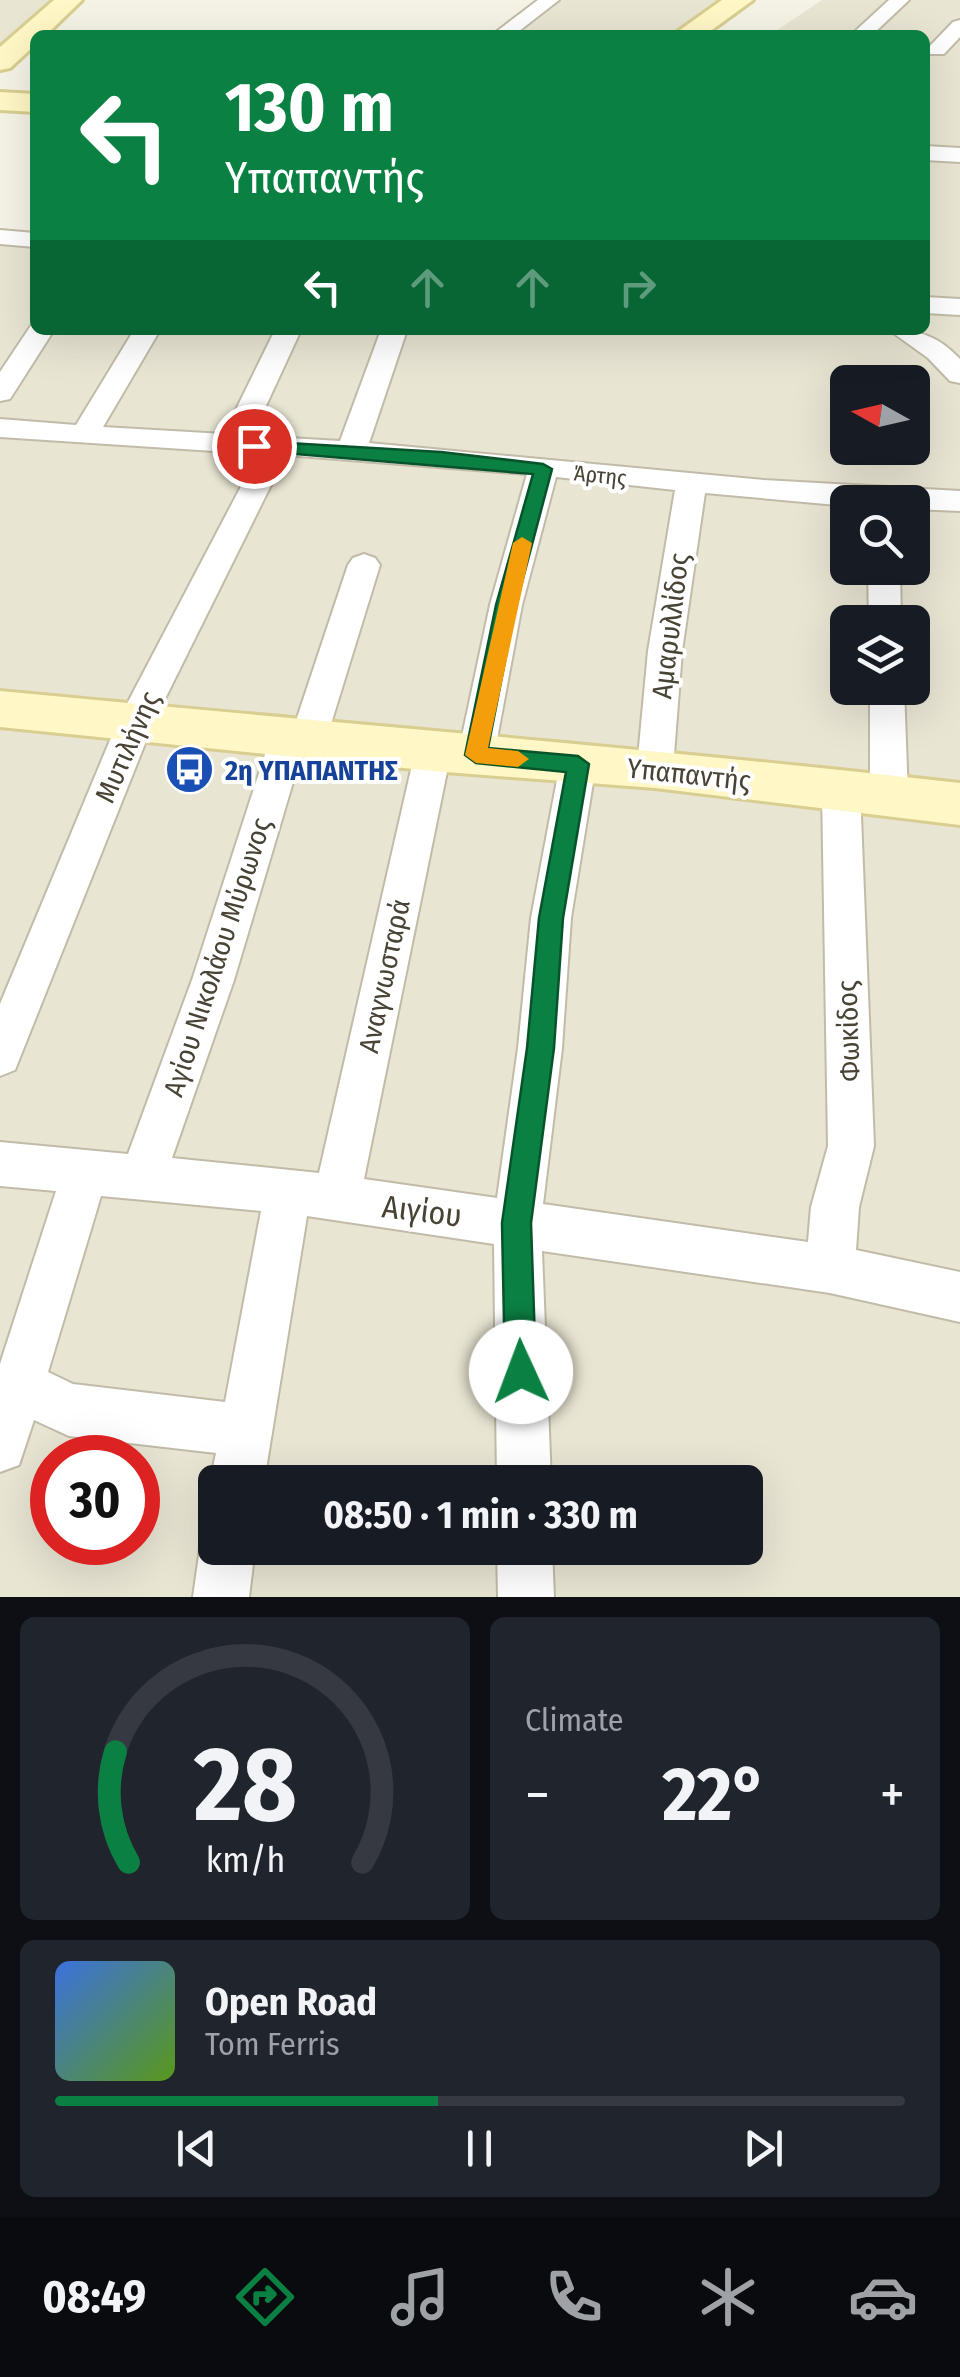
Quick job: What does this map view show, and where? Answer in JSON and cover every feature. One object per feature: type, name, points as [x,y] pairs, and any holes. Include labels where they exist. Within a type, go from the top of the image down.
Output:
[{"type":"street","points":[[35,30],[68,0]]},
{"type":"street","points":[[509,30],[550,0]]},
{"type":"street","points":[[695,30],[740,0]]},
{"type":"street","points":[[867,30],[900,0]]},
{"type":"street","points":[[937,50],[960,26]]},
{"type":"street","points":[[0,62],[30,35]]},
{"type":"street","points":[[0,101],[30,103]]},
{"type":"street","points":[[930,154],[960,156]]},
{"type":"street","points":[[0,237],[30,240]]},
{"type":"street","points":[[930,305],[960,307]]},
{"type":"street","points":[[930,328],[938,352]]},
{"type":"street","points":[[0,393],[38,335]]},
{"type":"street","points":[[84,435],[144,335]]},
{"type":"street","points":[[234,444],[286,335]]},
{"type":"street","points":[[352,452],[392,335]]},
{"type":"street","points":[[910,335],[938,352],[960,376]]},
{"type":"street","name":"Άρτης","points":[[1,430],[352,452],[830,497]]},
{"type":"street","name":"Μυτιλήνης","points":[[0,1056],[136,721],[274,448]]},
{"type":"street","name":"Αναγνωσταρά","points":[[336,1200],[454,753],[506,605],[543,469]]},
{"type":"street","name":"Αμαρυλλίδος","points":[[656,768],[665,652],[690,485]]},
{"type":"street","name":"Άρτης","points":[[930,501],[960,501]]},
{"type":"street","name":"Αγίου Νικολάου Μύρωνος","points":[[142,1178],[364,565]]},
{"type":"street","name":"Φωκίδος","points":[[830,1269],[833,1222],[851,1146],[865,793],[883,705]]},
{"type":"street","name":"Υπαπαντής","points":[[0,709],[454,753],[656,768],[960,804]]},
{"type":"street","points":[[524,1465],[517,1223],[540,1048],[551,918],[578,764]]},
{"type":"street","name":"Αιγίου","points":[[0,1164],[84,1175],[288,1190],[830,1269],[960,1297]]},
{"type":"street","points":[[0,1446],[84,1175]]},
{"type":"street","points":[[239,1465],[288,1190]]},
{"type":"street","points":[[21,1386],[69,1410],[244,1430]]},
{"type":"street","points":[[222,1597],[226,1565]]},
{"type":"street","points":[[526,1565],[526,1597]]},
{"type":"shaded area","points":[[0,0],[54,0],[0,51]]},
{"type":"shaded area","points":[[553,0],[724,0],[680,30],[497,30]]},
{"type":"shaded area","points":[[822,0],[960,0],[960,1597],[0,1597],[0,241],[30,244],[30,335],[930,335],[930,30],[777,30]]},
{"type":"slow traffic","points":[[518,759],[476,755],[522,543]]},
{"type":"place","name":"2η ΥΠΑΠΑΝΤΗΣ","points":[[190,770]]},
{"type":"route","points":[[254,446],[543,469],[506,605],[476,755],[578,764],[551,918],[540,1048],[517,1223],[521,1372]]}]
